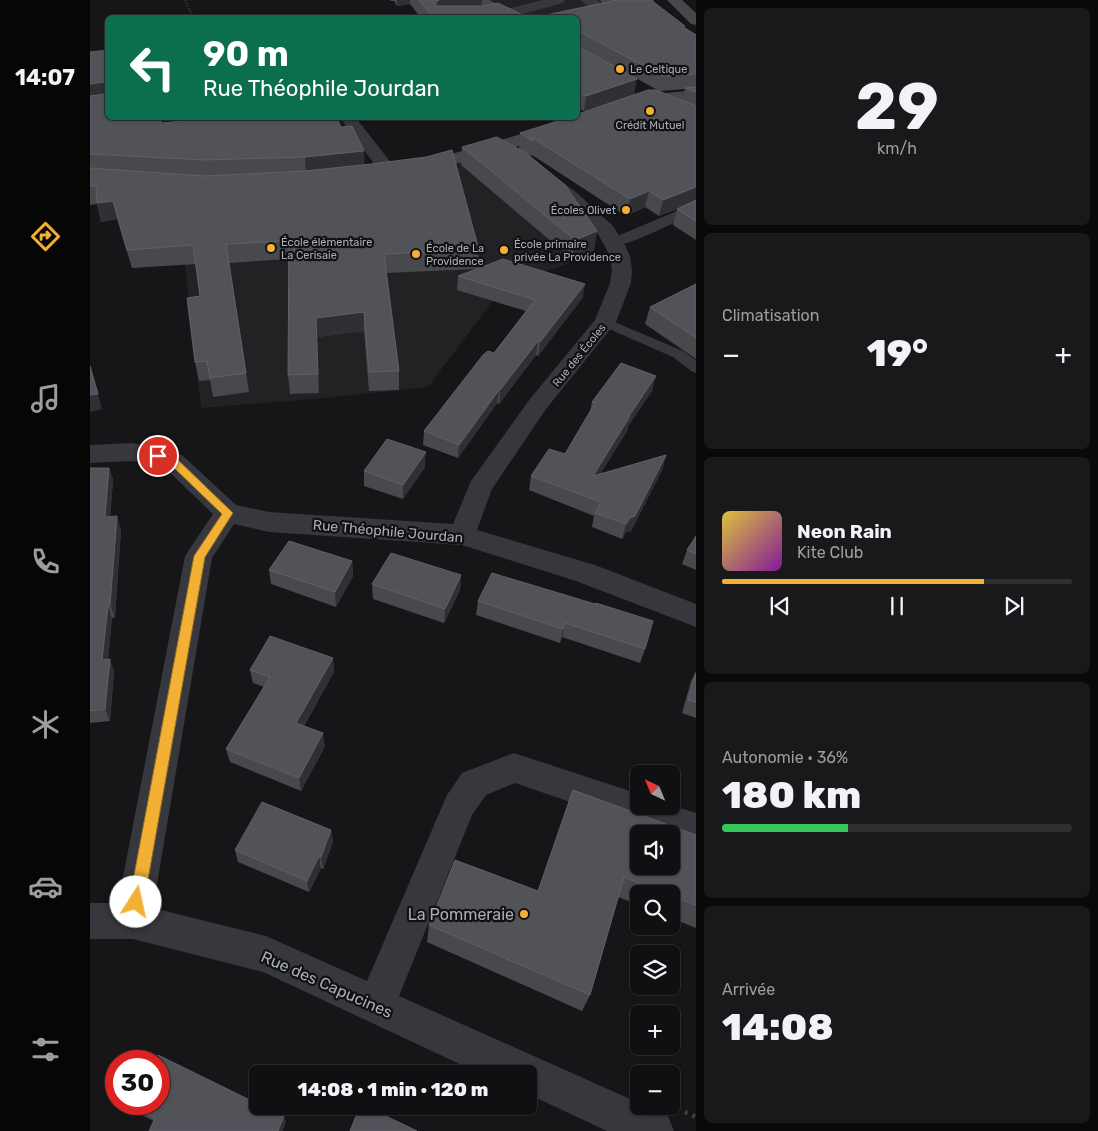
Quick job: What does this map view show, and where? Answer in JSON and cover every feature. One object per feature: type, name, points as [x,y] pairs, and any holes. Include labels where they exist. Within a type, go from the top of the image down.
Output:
[{"type":"main road","points":[[674,0],[696,21]]},
{"type":"main road","points":[[632,84],[685,113]]},
{"type":"main road","points":[[624,105],[643,99],[696,95]]},
{"type":"main road","points":[[382,174],[404,171],[499,147],[569,124]]},
{"type":"street","points":[[479,7],[506,14],[558,0]]},
{"type":"street","points":[[575,15],[594,9],[594,3],[587,0]]},
{"type":"street","points":[[349,120],[382,174]]},
{"type":"street","name":"Rue des Écoles","points":[[462,535],[480,488],[538,404],[605,322],[613,308],[622,271],[619,255],[602,225],[583,207],[526,163],[499,147]]},
{"type":"street","points":[[90,454],[132,452],[158,456],[174,461],[228,513],[199,556],[133,921]]},
{"type":"street","name":"Rue Théophile Jourdan","points":[[228,513],[269,522],[462,535],[585,573],[696,616]]},
{"type":"street","points":[[376,1006],[459,806],[474,784],[514,768],[696,829]]},
{"type":"street","name":"Rue des Capucines","points":[[90,921],[133,921],[266,954],[507,1065]]},
{"type":"street","name":"Rue des Capucines","points":[[537,1079],[653,1131]]},
{"type":"lane","points":[[613,243],[654,227],[696,207]]},
{"type":"lane","points":[[605,322],[678,354],[696,368]]},
{"type":"path","points":[[185,0],[192,15]]},
{"type":"shaded area","points":[[450,0],[614,0],[580,17],[580,15],[477,15]]},
{"type":"shaded area","points":[[487,153],[580,230],[595,254],[504,286],[428,387],[201,408],[185,265],[187,246]]},
{"type":"building","points":[[419,0],[439,0],[436,2],[436,6],[483,6],[498,3],[523,15],[432,15]]},
{"type":"building","points":[[617,0],[651,0],[696,35],[696,74],[663,76],[580,32],[580,15],[546,15]]},
{"type":"building","points":[[580,48],[637,79],[586,96],[580,93]]},
{"type":"building","points":[[105,50],[105,82],[90,84],[90,52]]},
{"type":"building","points":[[696,87],[696,92],[685,88]]},
{"type":"building","points":[[648,90],[656,90],[696,106],[696,187],[663,200],[649,191],[630,199],[531,137],[533,141],[520,133],[561,120],[580,120],[580,113]]},
{"type":"building","points":[[105,94],[105,120],[161,120],[161,123],[196,120],[338,120],[341,127],[352,126],[364,151],[305,157],[205,160],[90,154],[90,96]]},
{"type":"building","points":[[497,137],[526,153],[565,185],[597,231],[575,240],[462,147]]},
{"type":"building","points":[[452,150],[479,250],[384,254],[399,371],[369,372],[364,312],[316,318],[318,374],[288,375],[289,241],[226,244],[246,373],[210,378],[207,361],[195,362],[187,298],[200,296],[193,245],[127,250],[113,201],[97,203],[96,186],[90,186],[90,168],[205,176],[305,171],[426,157]]},
{"type":"building","points":[[696,200],[696,221],[677,209]]},
{"type":"building","points":[[503,259],[585,284],[540,342],[538,341],[499,390],[459,445],[424,431],[483,355],[488,351],[494,353],[535,300],[458,276]]},
{"type":"building","points":[[696,284],[696,338],[650,307]]},
{"type":"building","points":[[621,363],[656,376],[629,416],[593,476],[666,455],[635,516],[630,518],[626,524],[595,513],[601,502],[531,476],[549,449],[565,454],[595,403],[592,402]]},
{"type":"building","points":[[90,366],[98,394],[90,395]]},
{"type":"building","points":[[387,439],[426,452],[403,485],[364,471]]},
{"type":"building","points":[[90,468],[109,468],[105,517],[117,516],[110,605],[108,606],[102,660],[110,659],[105,709],[90,711]]},
{"type":"building","points":[[696,536],[696,554],[687,550]]},
{"type":"building","points":[[289,541],[352,561],[335,592],[269,570]]},
{"type":"building","points":[[391,553],[461,575],[445,609],[372,584]]},
{"type":"building","points":[[492,573],[653,621],[645,649],[565,623],[563,629],[478,601]]},
{"type":"building","points":[[270,636],[333,658],[296,723],[323,733],[299,778],[226,749],[270,677],[250,670]]},
{"type":"building","points":[[696,673],[696,702],[688,700]]},
{"type":"building","name":"La Pommeraie","points":[[573,790],[630,811],[630,815],[641,815],[669,825],[630,825],[630,875],[680,875],[680,829],[696,835],[696,905],[680,899],[680,885],[644,885],[624,877],[590,995],[429,925],[455,860],[538,891]]},
{"type":"building","points":[[262,802],[331,830],[321,857],[319,856],[307,881],[235,850]]},
{"type":"building","points":[[170,1061],[249,1100],[249,1115],[284,1116],[278,1131],[149,1131],[155,1118],[148,1115],[170,1115]]},
{"type":"building","points":[[356,1115],[384,1115],[417,1131],[350,1131]]},
{"type":"place","name":"Le Celtique","points":[[620,69]]},
{"type":"place","name":"Crédit Mutuel","points":[[650,111]]},
{"type":"place","name":"Écoles Olivet","points":[[626,210]]},
{"type":"place","name":"École élémentaire La Cerisaie","points":[[271,248]]},
{"type":"place","name":"École primaire privée La Providence","points":[[504,250]]},
{"type":"place","name":"École de La Providence","points":[[416,254]]},
{"type":"place","name":"La Pommeraie","points":[[524,914]]},
{"type":"route","points":[[136,902],[199,556],[228,513],[174,461],[158,456]]}]
